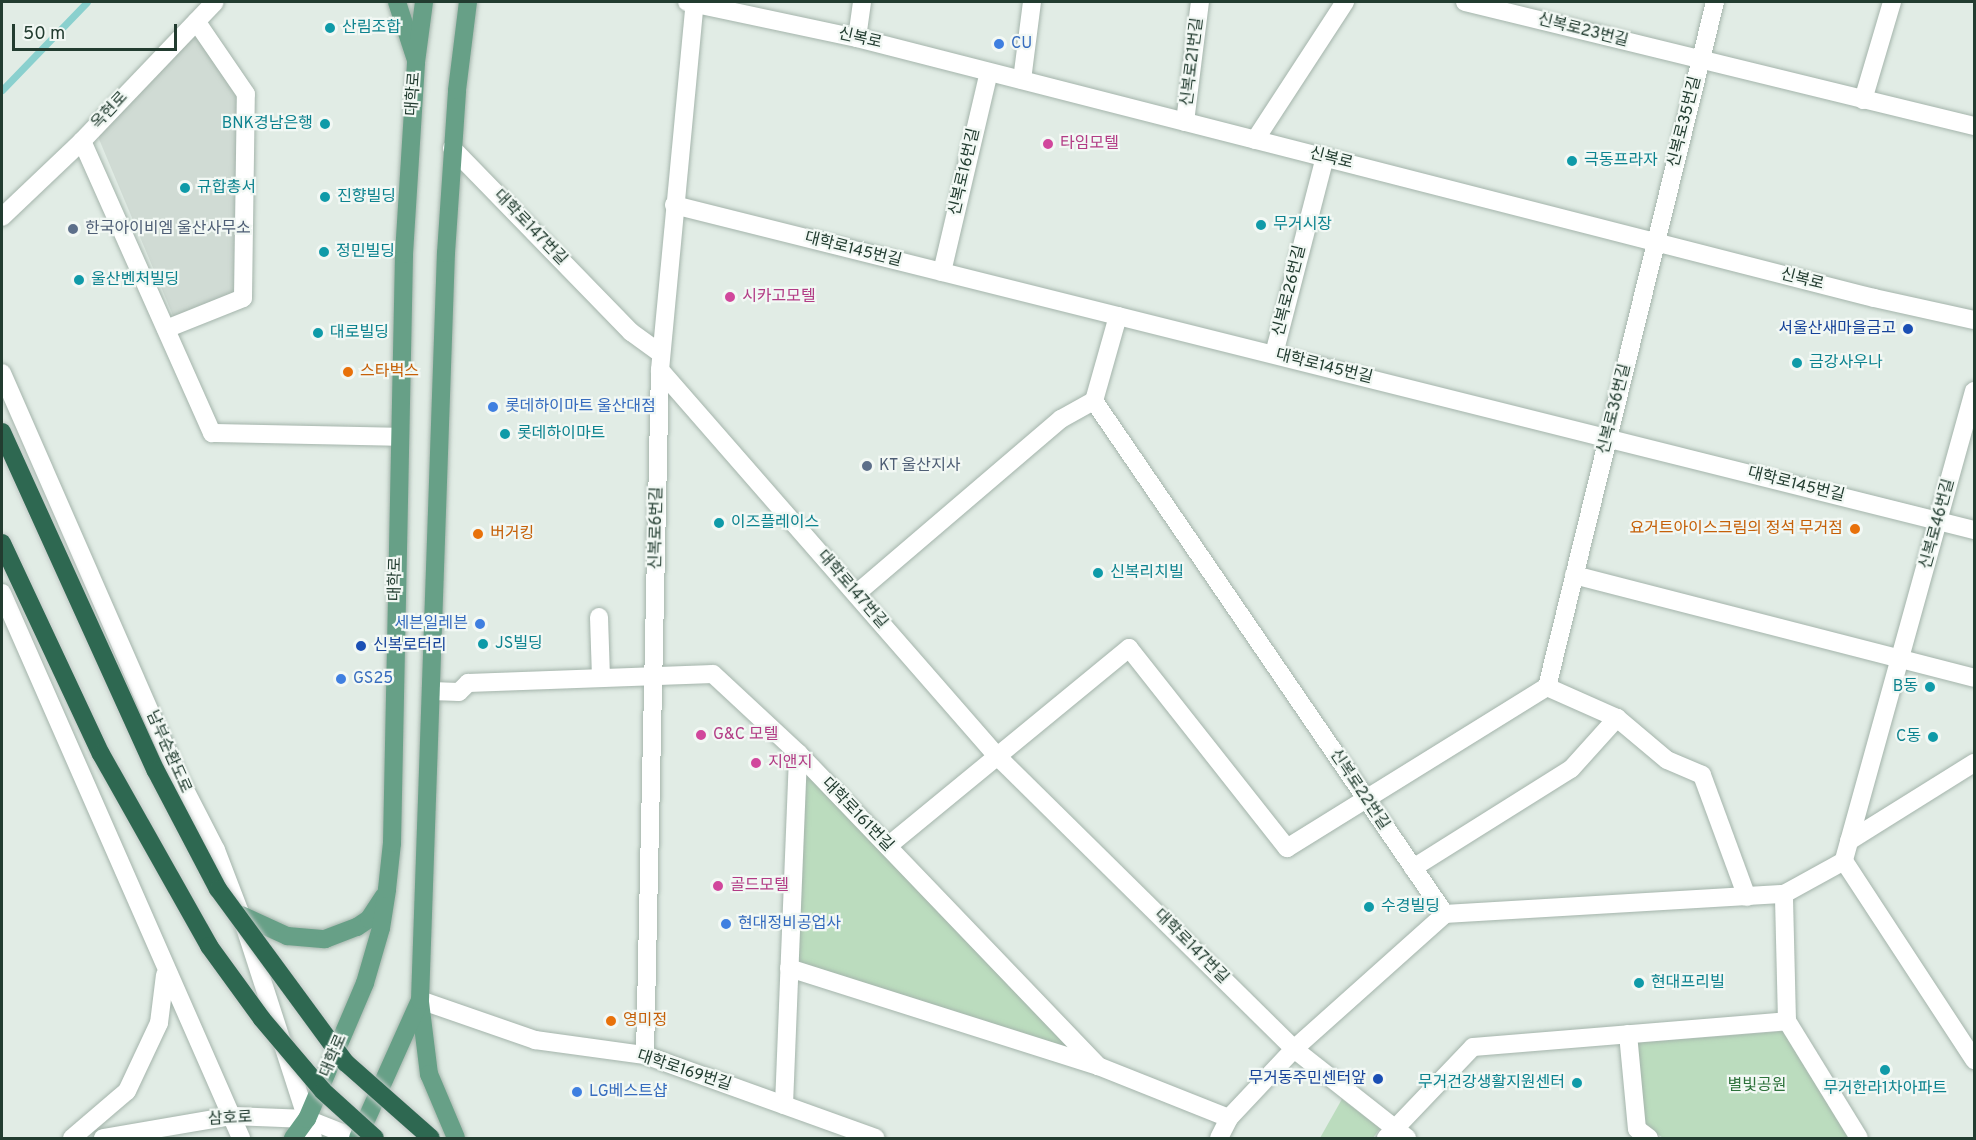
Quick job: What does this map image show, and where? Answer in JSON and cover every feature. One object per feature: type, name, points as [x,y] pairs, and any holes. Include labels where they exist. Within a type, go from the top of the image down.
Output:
[{"type":"highway","points":[[2,432],[156,771],[218,889],[346,1063],[431,1138]]},
{"type":"highway","points":[[2,543],[101,754],[208,946],[262,1020],[322,1091],[375,1138]]},
{"type":"main road","points":[[396,2],[416,62]]},
{"type":"main road","name":"대학로","points":[[293,1138],[307,1119],[371,967],[387,889],[392,843],[404,254],[416,62],[424,2]]},
{"type":"main road","points":[[456,1138],[429,1074],[420,1000],[452,148],[468,2]]},
{"type":"main road","points":[[241,915],[287,936],[325,939],[342,934],[369,918],[387,889]]},
{"type":"main road","points":[[356,1138],[420,1000]]},
{"type":"street","name":"옥현로","points":[[2,217],[82,141],[215,2]]},
{"type":"street","name":"신복로","points":[[692,2],[857,38],[1655,242],[1974,320]]},
{"type":"street","name":"신복로6번길","points":[[645,1055],[661,362],[692,2]]},
{"type":"street","points":[[857,38],[862,2]]},
{"type":"street","points":[[1022,80],[1032,2]]},
{"type":"street","name":"신복로21번길","points":[[1185,122],[1200,2]]},
{"type":"street","points":[[1255,140],[1345,2]]},
{"type":"street","name":"신복로23번길","points":[[1465,2],[1535,10],[1700,60],[1974,126]]},
{"type":"street","name":"신복로35번길","points":[[1655,242],[1714,2]]},
{"type":"street","points":[[1863,100],[1892,2]]},
{"type":"street","points":[[166,329],[243,298],[246,94],[196,21]]},
{"type":"street","name":"신복로16번길","points":[[942,272],[989,72]]},
{"type":"street","points":[[82,141],[212,433],[399,437]]},
{"type":"street","name":"대학로147번길","points":[[452,148],[661,362],[856,594],[997,756],[1294,1049],[1396,1135],[1473,1047],[1787,1021]]},
{"type":"street","name":"신복로26번길","points":[[1274,354],[1325,157]]},
{"type":"street","name":"대학로145번길","points":[[674,205],[1974,530]]},
{"type":"street","name":"신복로36번길","points":[[1547,687],[1655,242]]},
{"type":"street","points":[[856,594],[1061,418],[1094,401],[1118,316]]},
{"type":"street","name":"남부순환도로","points":[[2,373],[241,915],[313,1138]]},
{"type":"street","name":"신복로46번길","points":[[1844,861],[1974,391]]},
{"type":"street","name":"신복로22번길","points":[[1094,401],[1445,914]]},
{"type":"street","points":[[1574,575],[1901,656],[1974,678]]},
{"type":"street","points":[[2,593],[163,955],[183,1013],[241,1138]]},
{"type":"street","points":[[599,617],[601,676]]},
{"type":"street","points":[[888,846],[1129,648],[1287,848],[1547,687],[1617,718],[1667,760],[1702,775],[1747,897]]},
{"type":"street","name":"대학로161번길","points":[[430,691],[459,692],[468,683],[601,676],[714,674],[798,753],[1098,1066],[1229,1118]]},
{"type":"street","points":[[1413,868],[1570,769],[1617,718]]},
{"type":"street","points":[[784,1105],[798,753]]},
{"type":"street","points":[[1849,841],[1974,763]]},
{"type":"street","points":[[1219,1138],[1229,1118],[1294,1049],[1445,914],[1784,894],[1844,861],[1974,1060]]},
{"type":"street","points":[[1784,894],[1787,1021],[1859,1138]]},
{"type":"street","points":[[72,1138],[127,1091],[142,1065],[164,1002],[163,955]]},
{"type":"street","points":[[789,968],[1098,1066]]},
{"type":"street","name":"대학로169번길","points":[[420,1000],[535,1040],[645,1055],[875,1138]]},
{"type":"street","points":[[1628,1034],[1637,1129],[1648,1138]]},
{"type":"street","name":"삼호로","points":[[103,1138],[231,1116],[307,1119],[356,1138]]},
{"type":"shaded area","points":[[195,34],[240,102],[238,292],[174,318],[99,139],[100,126]]},
{"type":"green space","points":[[798,753],[1098,1066],[789,968]]},
{"type":"green space","name":"별빛공원","points":[[1785,1031],[1851,1138],[1663,1138],[1645,1125],[1635,1043]]},
{"type":"green space","points":[[1342,1099],[1380,1128],[1373,1138],[1320,1138]]},
{"type":"waterway","points":[[2,90],[87,2]]},
{"type":"place","name":"산림조합","points":[[330,28]]},
{"type":"place","name":"CU","points":[[999,44]]},
{"type":"place","name":"BNK경남은행","points":[[325,124]]},
{"type":"place","name":"타임모텔","points":[[1048,144]]},
{"type":"place","name":"극동프라자","points":[[1572,161]]},
{"type":"place","name":"규합총서","points":[[185,188]]},
{"type":"place","name":"진향빌딩","points":[[325,197]]},
{"type":"place","name":"무거시장","points":[[1261,225]]},
{"type":"place","name":"한국아이비엠 울산사무소","points":[[73,229]]},
{"type":"place","name":"정민빌딩","points":[[324,252]]},
{"type":"place","name":"울산벤처빌딩","points":[[79,280]]},
{"type":"place","name":"시카고모텔","points":[[730,297]]},
{"type":"place","name":"서울산새마을금고","points":[[1908,329]]},
{"type":"place","name":"대로빌딩","points":[[318,333]]},
{"type":"place","name":"금강사우나","points":[[1797,363]]},
{"type":"place","name":"스타벅스","points":[[348,372]]},
{"type":"place","name":"롯데하이마트 울산대점","points":[[493,407]]},
{"type":"place","name":"롯데하이마트","points":[[505,434]]},
{"type":"place","name":"KT 울산지사","points":[[867,466]]},
{"type":"place","name":"이즈플레이스","points":[[719,523]]},
{"type":"place","name":"요거트아이스크림의 정석 무거점","points":[[1855,529]]},
{"type":"place","name":"버거킹","points":[[478,534]]},
{"type":"place","name":"신복리치빌","points":[[1098,573]]},
{"type":"place","name":"세븐일레븐","points":[[480,624]]},
{"type":"place","name":"JS빌딩","points":[[483,644]]},
{"type":"place","name":"신복로터리","points":[[361,646]]},
{"type":"place","name":"GS25","points":[[341,679]]},
{"type":"place","name":"B동","points":[[1930,687]]},
{"type":"place","name":"G&C 모텔","points":[[701,735]]},
{"type":"place","name":"C동","points":[[1933,737]]},
{"type":"place","name":"지앤지","points":[[756,763]]},
{"type":"place","name":"골드모텔","points":[[718,886]]},
{"type":"place","name":"수경빌딩","points":[[1369,907]]},
{"type":"place","name":"현대정비공업사","points":[[726,924]]},
{"type":"place","name":"현대프리빌","points":[[1639,983]]},
{"type":"place","name":"영미정","points":[[611,1021]]},
{"type":"place","name":"무거한라1차아파트","points":[[1885,1070]]},
{"type":"place","name":"무거동주민센터앞","points":[[1378,1079]]},
{"type":"place","name":"무거건강생활지원센터","points":[[1577,1083]]},
{"type":"place","name":"LG베스트샵","points":[[577,1092]]}]
